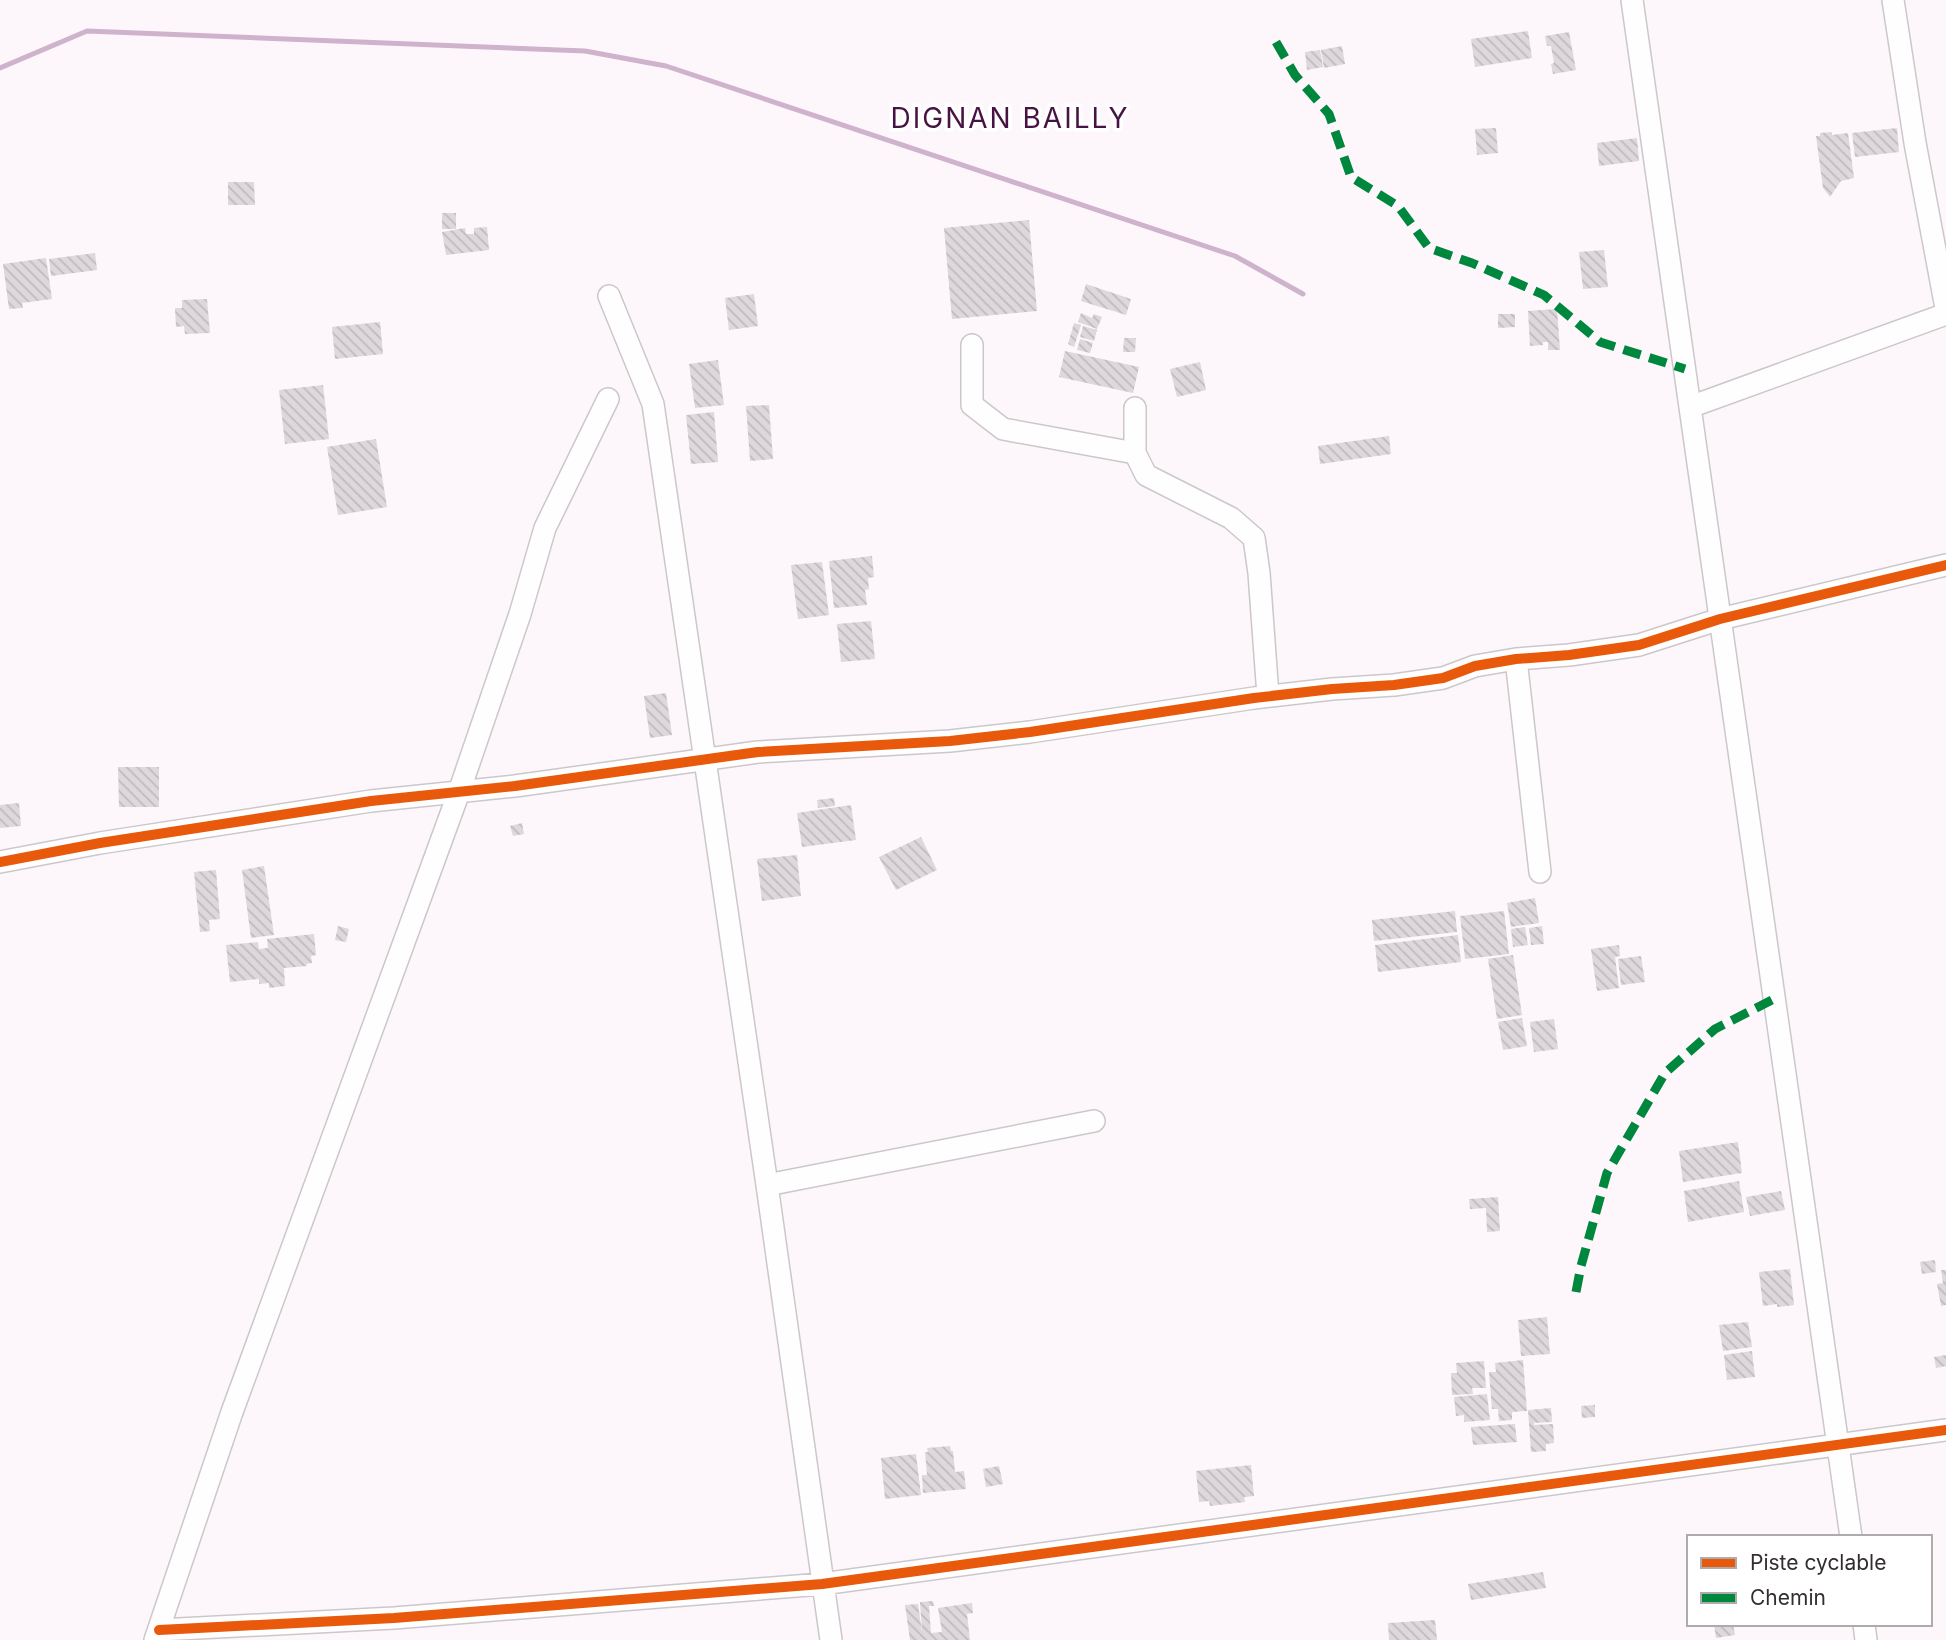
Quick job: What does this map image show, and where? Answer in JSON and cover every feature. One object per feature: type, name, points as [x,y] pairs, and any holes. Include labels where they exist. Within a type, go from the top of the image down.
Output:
[{"type":"street","points":[[1632,0],[1851,1535]]},
{"type":"street","points":[[1893,0],[1915,143],[1946,308]]},
{"type":"street","points":[[609,296],[653,404],[831,1640]]},
{"type":"street","points":[[1690,407],[1946,314]]},
{"type":"street","points":[[972,345],[972,405],[1003,429],[1135,453]]},
{"type":"street","points":[[608,399],[545,527],[520,614],[459,792],[232,1412],[157,1635],[822,1584],[1946,1430]]},
{"type":"street","points":[[1135,408],[1135,453],[1146,475],[1231,518],[1254,538],[1268,696]]},
{"type":"street","points":[[0,862],[100,843],[358,803],[515,786],[771,751],[963,740],[1268,696],[1443,678],[1475,666],[1516,659],[1639,645],[1720,619],[1946,565]]},
{"type":"street","points":[[1516,659],[1539,872]]},
{"type":"street","points":[[767,1185],[1094,1121]]},
{"type":"building","points":[[1528,31],[1532,58],[1475,67],[1471,39]]},
{"type":"building","points":[[1569,32],[1576,70],[1553,74],[1551,46],[1547,46],[1545,36]]},
{"type":"building","points":[[1342,46],[1345,64],[1324,68],[1321,50]]},
{"type":"building","points":[[1320,50],[1323,67],[1307,70],[1305,52]]},
{"type":"building","points":[[1496,128],[1498,153],[1477,155],[1475,129]]},
{"type":"building","points":[[1897,128],[1899,152],[1855,157],[1852,133]]},
{"type":"building","points":[[1832,132],[1832,135],[1848,133],[1854,178],[1841,181],[1830,197],[1823,188],[1816,136]]},
{"type":"building","points":[[1637,138],[1639,161],[1599,166],[1597,143]]},
{"type":"building","points":[[228,182],[254,182],[255,205],[228,205]]},
{"type":"building","points":[[442,213],[456,213],[456,229],[442,229]]},
{"type":"building","points":[[1029,220],[1037,311],[952,319],[944,228]]},
{"type":"building","points":[[487,227],[489,250],[446,255],[442,232],[465,228],[466,234],[474,234],[474,228]]},
{"type":"building","points":[[1604,250],[1608,287],[1583,289],[1579,252]]},
{"type":"building","points":[[95,253],[97,270],[51,276],[49,259]]},
{"type":"building","points":[[46,258],[52,299],[22,303],[23,308],[9,309],[3,264]]},
{"type":"building","points":[[1086,284],[1131,299],[1126,315],[1081,301]]},
{"type":"building","points":[[754,294],[758,326],[729,330],[725,298]]},
{"type":"building","points":[[207,299],[210,333],[185,334],[184,326],[176,327],[175,308],[182,308],[182,300]]},
{"type":"building","points":[[1557,309],[1560,350],[1548,350],[1548,342],[1530,346],[1528,311]]},
{"type":"building","points":[[1081,313],[1092,318],[1094,314],[1102,317],[1097,329],[1078,322]]},
{"type":"building","points":[[1498,314],[1515,314],[1515,327],[1498,328]]},
{"type":"building","points":[[380,322],[383,354],[335,359],[332,327]]},
{"type":"building","points":[[1074,323],[1081,325],[1074,347],[1068,344]]},
{"type":"building","points":[[1083,326],[1097,330],[1094,341],[1080,337]]},
{"type":"building","points":[[1124,338],[1136,338],[1135,352],[1123,352]]},
{"type":"building","points":[[1080,339],[1093,343],[1090,353],[1077,350]]},
{"type":"building","points":[[1065,351],[1139,367],[1133,393],[1059,377]]},
{"type":"building","points":[[718,360],[724,405],[695,408],[689,364]]},
{"type":"building","points":[[1200,362],[1206,390],[1177,397],[1170,369]]},
{"type":"building","points":[[323,385],[329,439],[285,444],[279,390]]},
{"type":"building","points":[[769,405],[773,459],[750,461],[746,406]]},
{"type":"building","points":[[714,412],[718,462],[691,464],[686,415]]},
{"type":"building","points":[[1389,436],[1391,454],[1320,464],[1318,446]]},
{"type":"building","points":[[376,439],[387,507],[338,515],[327,447]]},
{"type":"building","points":[[872,556],[874,577],[868,578],[869,589],[865,590],[867,605],[834,608],[829,561]]},
{"type":"building","points":[[822,562],[829,615],[798,619],[791,565]]},
{"type":"building","points":[[871,621],[875,659],[841,662],[837,624]]},
{"type":"building","points":[[666,693],[672,735],[650,738],[644,696]]},
{"type":"building","points":[[118,767],[159,767],[159,807],[119,807]]},
{"type":"building","points":[[834,798],[835,806],[818,808],[817,800]]},
{"type":"building","points":[[19,803],[21,826],[0,828],[0,805]]},
{"type":"building","points":[[851,805],[856,840],[802,847],[797,813]]},
{"type":"building","points":[[522,823],[524,834],[513,836],[510,826]]},
{"type":"building","points":[[921,837],[937,870],[896,890],[879,857]]},
{"type":"building","points":[[797,855],[801,896],[762,901],[757,859]]},
{"type":"building","points":[[264,866],[274,935],[251,938],[242,870]]},
{"type":"building","points":[[216,870],[220,919],[209,920],[210,931],[200,932],[194,872]]},
{"type":"building","points":[[1535,898],[1539,923],[1511,927],[1507,903]]},
{"type":"building","points":[[1455,911],[1457,932],[1374,941],[1372,920]]},
{"type":"building","points":[[1504,911],[1509,954],[1465,959],[1460,916]]},
{"type":"building","points":[[338,926],[349,929],[346,942],[335,940]]},
{"type":"building","points":[[1542,926],[1544,944],[1531,945],[1529,928]]},
{"type":"building","points":[[1525,927],[1528,945],[1513,947],[1511,929]]},
{"type":"building","points":[[314,934],[316,955],[311,956],[312,963],[284,968],[285,986],[269,988],[269,983],[259,984],[259,979],[230,982],[226,945],[258,942],[259,949],[268,948],[267,939]]},
{"type":"building","points":[[1458,935],[1461,962],[1378,972],[1375,945]]},
{"type":"building","points":[[1619,945],[1620,956],[1615,957],[1619,988],[1597,991],[1591,949]]},
{"type":"building","points":[[1513,955],[1522,1015],[1497,1019],[1488,959]]},
{"type":"building","points":[[1641,956],[1645,982],[1621,985],[1618,959]]},
{"type":"building","points":[[1522,1018],[1527,1046],[1503,1050],[1498,1022]]},
{"type":"building","points":[[1554,1019],[1558,1049],[1534,1052],[1530,1022]]},
{"type":"building","points":[[1738,1142],[1742,1173],[1683,1182],[1679,1151]]},
{"type":"building","points":[[1739,1181],[1744,1212],[1688,1222],[1684,1191]]},
{"type":"building","points":[[1781,1191],[1785,1210],[1750,1216],[1746,1197]]},
{"type":"building","points":[[1498,1197],[1500,1231],[1487,1232],[1486,1208],[1470,1209],[1469,1199]]},
{"type":"building","points":[[1935,1260],[1936,1272],[1922,1274],[1920,1262]]},
{"type":"building","points":[[1790,1269],[1794,1305],[1763,1306],[1759,1272]]},
{"type":"building","points":[[1941,1270],[1946,1270],[1946,1305],[1941,1306],[1937,1284],[1943,1283]]},
{"type":"building","points":[[1547,1317],[1550,1354],[1521,1356],[1518,1320]]},
{"type":"building","points":[[1748,1322],[1752,1347],[1723,1351],[1719,1325]]},
{"type":"building","points":[[1752,1351],[1755,1377],[1727,1380],[1724,1355]]},
{"type":"building","points":[[1946,1355],[1946,1366],[1936,1368],[1934,1357]]},
{"type":"building","points":[[1523,1360],[1527,1411],[1512,1412],[1512,1420],[1499,1421],[1498,1409],[1492,1409],[1489,1372],[1496,1372],[1495,1363]]},
{"type":"building","points":[[1484,1361],[1486,1388],[1472,1388],[1473,1394],[1452,1395],[1451,1373],[1457,1373],[1456,1363]]},
{"type":"building","points":[[1487,1394],[1490,1420],[1464,1422],[1464,1415],[1456,1416],[1454,1397]]},
{"type":"building","points":[[1595,1405],[1595,1417],[1582,1418],[1581,1406]]},
{"type":"building","points":[[1551,1408],[1552,1422],[1534,1425],[1553,1424],[1554,1443],[1546,1444],[1546,1451],[1531,1452],[1528,1410]]},
{"type":"building","points":[[1515,1424],[1517,1442],[1473,1445],[1471,1427]]},
{"type":"building","points":[[950,1446],[955,1472],[964,1471],[966,1489],[923,1493],[922,1475],[927,1475],[927,1448]]},
{"type":"building","points":[[916,1454],[921,1495],[885,1499],[881,1458]]},
{"type":"building","points":[[1251,1465],[1254,1496],[1244,1497],[1245,1502],[1210,1506],[1209,1501],[1199,1502],[1196,1471]]},
{"type":"building","points":[[999,1466],[1003,1484],[986,1487],[983,1469]]},
{"type":"building","points":[[1543,1572],[1546,1588],[1471,1600],[1468,1584]]},
{"type":"building","points":[[933,1601],[934,1606],[929,1606],[931,1633],[942,1632],[938,1608],[972,1603],[973,1613],[967,1614],[970,1640],[910,1640],[905,1605],[918,1604],[922,1632],[920,1602]]},
{"type":"building","points":[[1435,1620],[1437,1640],[1389,1640],[1388,1623]]},
{"type":"building","points":[[1714,1626],[1733,1626],[1735,1635],[1716,1638]]},
{"type":"waterway","points":[[0,68],[87,31],[585,51],[666,66],[1235,256],[1303,294]]},
{"type":"marked path","points":[[1276,42],[1295,75],[1329,114],[1351,177],[1398,206],[1429,248],[1472,263],[1544,295],[1600,342],[1685,369]]},
{"type":"marked path","points":[[1576,1292],[1607,1173],[1665,1073],[1715,1029],[1774,999]]},
{"type":"cycle path","points":[[0,862],[100,843],[371,801],[515,786],[758,752],[950,741],[1030,732],[1254,698],[1443,678],[1475,666],[1516,659],[1639,645],[1720,619],[1946,565]]},
{"type":"cycle path","points":[[159,1630],[394,1618],[822,1584],[1946,1430]]},
{"type":"district","name":"DIGNAN BAILLY","points":[[1010,118]]}]
